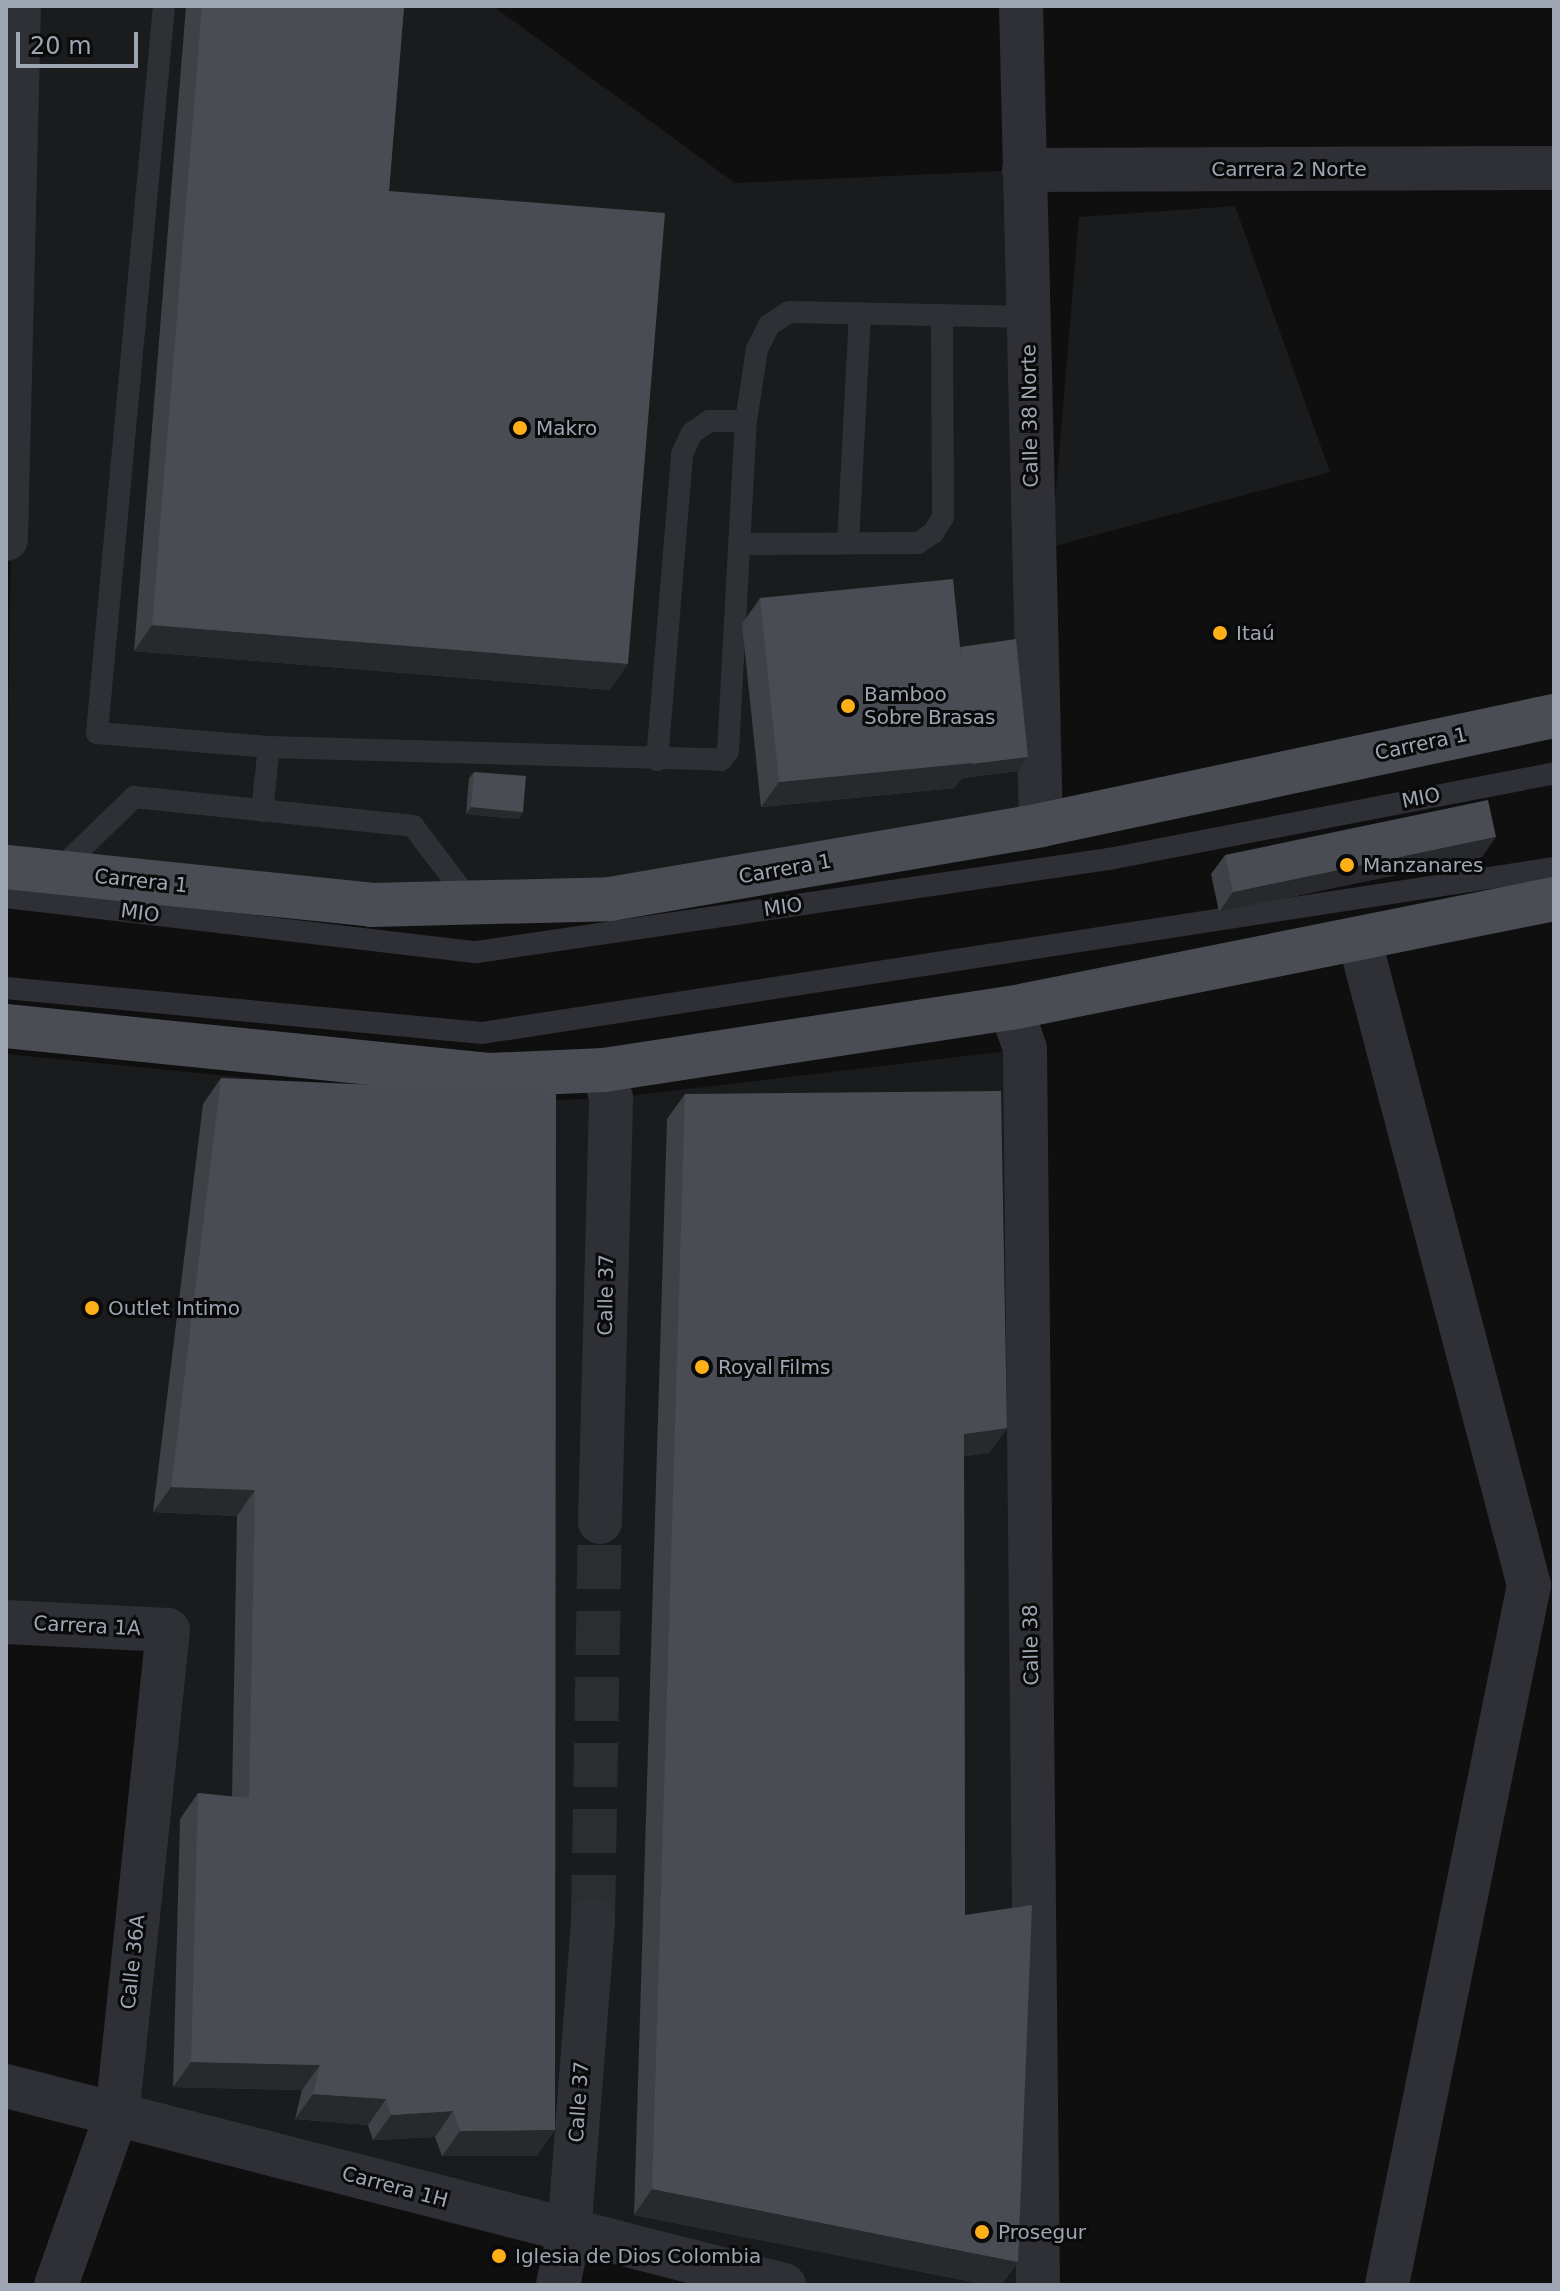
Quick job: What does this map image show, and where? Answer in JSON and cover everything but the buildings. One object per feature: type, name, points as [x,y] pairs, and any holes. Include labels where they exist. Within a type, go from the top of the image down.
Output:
[{"type":"main road","name":"Carrera 1","points":[[6,867],[371,905],[475,907],[610,899],[1041,825],[1554,716]]},
{"type":"main road","points":[[6,1026],[489,1075],[604,1070],[1011,1008],[1554,899]]},
{"type":"street","points":[[6,539],[19,6]]},
{"type":"street","name":"Calle 38 Norte","points":[[1021,6],[1041,825]]},
{"type":"street","name":"Carrera 2 Norte","points":[[1024,170],[1554,168]]},
{"type":"street","points":[[1359,938],[1529,1585],[1387,2285]]},
{"type":"street","name":"Calle 38","points":[[1011,1008],[1025,1049],[1038,2285]]},
{"type":"street","name":"Calle 37","points":[[600,1522],[611,1098],[604,1070]]},
{"type":"street","name":"Carrera 1A","points":[[6,1622],[168,1630]]},
{"type":"street","name":"Calle 36A","points":[[56,2285],[117,2113],[168,1630]]},
{"type":"street","name":"Calle 37","points":[[558,2285],[569,2234],[593,1919]]},
{"type":"street","name":"Carrera 1H","points":[[6,2086],[569,2234],[784,2285]]},
{"type":"lane","points":[[164,6],[97,733],[269,747],[709,764],[728,751],[742,544],[746,421],[757,349],[769,325],[789,312],[1028,317]]},
{"type":"lane","points":[[848,542],[860,313]]},
{"type":"lane","points":[[742,544],[918,543],[943,517],[942,317]]},
{"type":"lane","points":[[657,760],[682,454],[692,433],[709,421],[746,421]]},
{"type":"lane","points":[[262,811],[269,747]]},
{"type":"lane","name":"MIO","points":[[6,897],[477,952],[1109,859],[1554,773]]},
{"type":"lane","points":[[57,872],[134,797],[413,826],[475,907]]},
{"type":"lane","points":[[6,988],[482,1033],[1554,868]]},
{"type":"shaded area","name":"Makro","points":[[19,6],[493,6],[735,183],[1024,170],[1041,825],[610,899],[6,867]]},
{"type":"shaded area","points":[[1235,206],[1330,472],[1051,547],[1079,217]]},
{"type":"shaded area","points":[[1025,1049],[1038,2285],[784,2285],[117,2113],[168,1631],[6,1622],[6,1054],[492,1102],[611,1098]]},
{"type":"tunnel","points":[[593,1919],[600,1522]]},
{"type":"place","name":"Makro","points":[[520,428]]},
{"type":"place","name":"Itaú","points":[[1220,633]]},
{"type":"place","name":"Bamboo Sobre Brasas","points":[[848,706]]},
{"type":"place","name":"Manzanares","points":[[1347,865]]},
{"type":"place","name":"Outlet Intimo","points":[[92,1308]]},
{"type":"place","name":"Royal Films","points":[[702,1367]]},
{"type":"place","name":"Prosegur","points":[[982,2232]]},
{"type":"place","name":"Iglesia de Dios Colombia","points":[[499,2256]]}]
